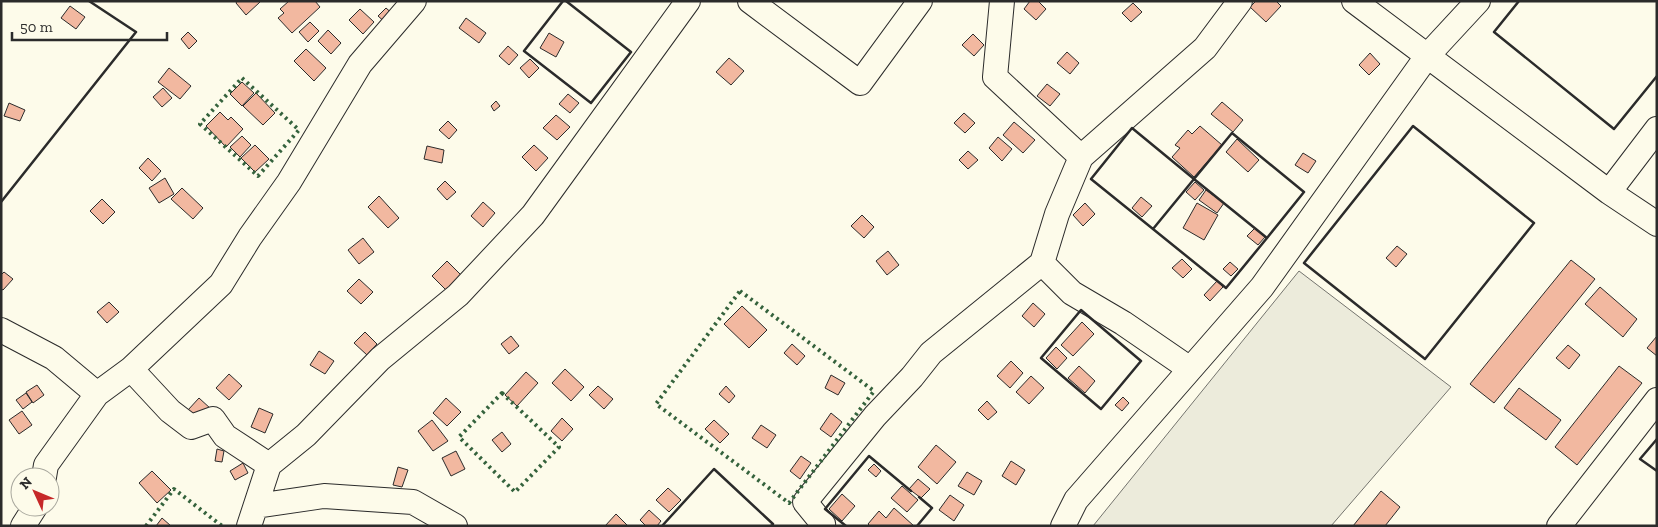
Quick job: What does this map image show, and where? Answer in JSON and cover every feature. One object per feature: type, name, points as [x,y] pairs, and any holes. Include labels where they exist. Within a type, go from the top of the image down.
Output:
[{"type":"street","points":[[46,467],[97,394],[131,369],[221,284],[250,237],[289,182],[360,64],[414,1]]},
{"type":"street","points":[[252,516],[269,465],[306,435],[380,359],[458,295],[533,216],[688,1]]},
{"type":"street","points":[[750,1],[860,83],[920,1]]},
{"type":"street","points":[[1002,1],[995,77],[1081,157]]},
{"type":"street","points":[[822,526],[823,524],[805,502],[875,416],[912,377],[931,353],[1042,263],[1057,214],[1081,157],[1205,48],[1240,1]]},
{"type":"street","points":[[1354,1],[1609,192],[1657,224]]},
{"type":"street","points":[[1063,526],[1076,500],[1262,287],[1428,55],[1478,1]]},
{"type":"street","points":[[1609,192],[1657,130]]},
{"type":"street","points":[[1042,263],[1072,293],[1123,323],[1190,369]]},
{"type":"street","points":[[1,330],[54,358],[97,394]]},
{"type":"street","points":[[131,369],[170,411],[191,427],[213,419],[225,436],[269,465]]},
{"type":"street","points":[[1559,526],[1657,400]]},
{"type":"street","points":[[252,516],[324,496],[414,502],[455,526]]},
{"type":"shaded area","points":[[1299,271],[1451,387],[1331,526],[1093,526]]},
{"type":"building","points":[[237,1],[260,2],[246,15],[236,3]]},
{"type":"building","points":[[289,1],[315,1],[320,7],[292,33],[278,18],[284,13],[280,9]]},
{"type":"building","points":[[1030,1],[1038,1],[1046,9],[1036,20],[1024,9]]},
{"type":"building","points":[[1256,1],[1276,1],[1281,6],[1266,22],[1250,7]]},
{"type":"building","points":[[1133,3],[1142,12],[1131,22],[1122,13]]},
{"type":"building","points":[[70,6],[85,17],[76,29],[61,18]]},
{"type":"building","points":[[386,8],[394,15],[386,23],[378,16]]},
{"type":"building","points":[[360,9],[374,22],[363,34],[349,20]]},
{"type":"building","points":[[466,18],[486,33],[479,43],[459,28]]},
{"type":"building","points":[[310,22],[319,31],[308,42],[299,32]]},
{"type":"building","points":[[328,30],[341,43],[331,54],[318,41]]},
{"type":"building","points":[[188,32],[197,41],[189,49],[181,39]]},
{"type":"building","points":[[549,33],[564,42],[556,57],[540,48]]},
{"type":"building","points":[[973,34],[984,45],[974,56],[962,45]]},
{"type":"building","points":[[508,46],[518,55],[509,65],[499,56]]},
{"type":"building","points":[[306,49],[326,68],[314,81],[294,61]]},
{"type":"building","points":[[1067,52],[1079,63],[1070,74],[1057,63]]},
{"type":"building","points":[[1370,53],[1380,64],[1369,75],[1359,65]]},
{"type":"building","points":[[729,58],[744,71],[731,85],[716,72]]},
{"type":"building","points":[[530,59],[539,68],[529,78],[520,68]]},
{"type":"building","points":[[169,68],[191,86],[180,99],[158,82]]},
{"type":"building","points":[[242,82],[254,93],[242,106],[230,94]]},
{"type":"building","points":[[1047,84],[1060,94],[1050,106],[1037,96]]},
{"type":"building","points":[[163,88],[172,98],[162,107],[153,97]]},
{"type":"building","points":[[256,93],[275,113],[263,125],[243,106]]},
{"type":"building","points":[[568,94],[579,103],[570,113],[559,104]]},
{"type":"building","points":[[496,101],[500,106],[494,111],[491,106]]},
{"type":"building","points":[[1222,102],[1243,120],[1233,132],[1211,114]]},
{"type":"building","points":[[9,103],[25,110],[20,121],[4,116]]},
{"type":"building","points":[[220,112],[228,120],[231,117],[243,129],[226,147],[206,126]]},
{"type":"building","points":[[964,113],[975,123],[965,133],[954,123]]},
{"type":"building","points":[[556,115],[570,127],[557,140],[543,128]]},
{"type":"building","points":[[448,121],[457,130],[449,139],[439,130]]},
{"type":"building","points":[[1014,122],[1035,140],[1023,153],[1003,135]]},
{"type":"building","points":[[1200,126],[1222,145],[1194,177],[1172,157],[1180,148],[1175,145],[1188,130],[1192,134]]},
{"type":"building","points":[[242,136],[251,145],[240,157],[230,147]]},
{"type":"building","points":[[998,137],[1012,149],[1002,161],[989,148]]},
{"type":"building","points":[[1237,139],[1259,160],[1248,172],[1226,152]]},
{"type":"building","points":[[255,145],[269,159],[255,172],[241,158]]},
{"type":"building","points":[[534,145],[548,158],[536,171],[522,157]]},
{"type":"building","points":[[427,146],[444,150],[442,163],[424,159]]},
{"type":"building","points":[[968,151],[978,160],[968,169],[959,160]]},
{"type":"building","points":[[1303,153],[1316,161],[1308,173],[1295,165]]},
{"type":"building","points":[[148,158],[161,171],[152,181],[139,168]]},
{"type":"building","points":[[165,178],[174,194],[159,203],[149,188]]},
{"type":"building","points":[[445,181],[456,192],[447,200],[437,189]]},
{"type":"building","points":[[1195,182],[1204,190],[1195,200],[1186,192]]},
{"type":"building","points":[[182,188],[203,208],[193,219],[171,199]]},
{"type":"building","points":[[1206,190],[1224,203],[1217,213],[1199,200]]},
{"type":"building","points":[[379,196],[399,218],[388,228],[368,207]]},
{"type":"building","points":[[1141,197],[1152,206],[1142,217],[1132,208]]},
{"type":"building","points":[[102,199],[115,212],[103,224],[90,211]]},
{"type":"building","points":[[483,202],[495,213],[483,227],[471,216]]},
{"type":"building","points":[[1085,203],[1095,214],[1083,226],[1073,215]]},
{"type":"building","points":[[1197,203],[1218,215],[1204,240],[1183,228]]},
{"type":"building","points":[[862,215],[874,227],[864,238],[851,226]]},
{"type":"building","points":[[1255,228],[1265,237],[1258,245],[1247,236]]},
{"type":"building","points":[[363,238],[374,252],[359,264],[348,250]]},
{"type":"building","points":[[1397,246],[1407,254],[1396,267],[1386,258]]},
{"type":"building","points":[[888,251],[899,265],[887,275],[876,261]]},
{"type":"building","points":[[1182,259],[1192,269],[1183,278],[1172,268]]},
{"type":"building","points":[[1571,260],[1595,279],[1494,403],[1470,384]]},
{"type":"building","points":[[447,261],[465,279],[450,294],[432,276]]},
{"type":"building","points":[[1230,262],[1238,269],[1231,276],[1223,269]]},
{"type":"building","points":[[4,272],[13,279],[3,290],[1,289],[1,275]]},
{"type":"building","points":[[359,279],[373,292],[361,304],[347,291]]},
{"type":"building","points":[[1217,281],[1223,287],[1210,301],[1204,295]]},
{"type":"building","points":[[1600,287],[1637,319],[1623,337],[1585,304]]},
{"type":"building","points":[[109,302],[119,312],[107,323],[97,312]]},
{"type":"building","points":[[1033,303],[1045,314],[1034,327],[1022,316]]},
{"type":"building","points":[[742,306],[767,330],[749,348],[724,324]]},
{"type":"building","points":[[1082,322],[1094,334],[1073,356],[1061,345]]},
{"type":"building","points":[[365,332],[377,344],[367,355],[354,343]]},
{"type":"building","points":[[511,336],[519,346],[509,354],[501,344]]},
{"type":"building","points":[[1657,336],[1657,356],[1647,348]]},
{"type":"building","points":[[792,344],[805,356],[797,365],[784,353]]},
{"type":"building","points":[[1568,345],[1580,355],[1569,369],[1556,358]]},
{"type":"building","points":[[1056,347],[1067,358],[1057,369],[1046,358]]},
{"type":"building","points":[[319,351],[334,361],[325,374],[310,365]]},
{"type":"building","points":[[1011,361],[1023,373],[1010,388],[997,376]]},
{"type":"building","points":[[1079,366],[1095,381],[1085,393],[1068,378]]},
{"type":"building","points":[[1619,366],[1642,383],[1577,465],[1555,447]]},
{"type":"building","points":[[565,369],[584,387],[571,401],[552,383]]},
{"type":"building","points":[[526,372],[538,383],[517,406],[505,395]]},
{"type":"building","points":[[229,374],[242,386],[229,400],[216,388]]},
{"type":"building","points":[[831,375],[845,383],[838,395],[825,388]]},
{"type":"building","points":[[1031,376],[1044,388],[1029,404],[1016,392]]},
{"type":"building","points":[[37,385],[44,395],[33,403],[26,392]]},
{"type":"building","points":[[598,386],[613,399],[604,409],[589,395]]},
{"type":"building","points":[[726,386],[735,396],[729,403],[719,394]]},
{"type":"building","points":[[1519,388],[1561,420],[1546,440],[1504,408]]},
{"type":"building","points":[[26,393],[32,402],[23,409],[16,400]]},
{"type":"building","points":[[1123,397],[1129,403],[1122,411],[1115,405]]},
{"type":"building","points":[[199,398],[211,409],[200,421],[188,410]]},
{"type":"building","points":[[446,398],[461,412],[447,426],[433,413]]},
{"type":"building","points":[[987,401],[997,412],[988,420],[978,410]]},
{"type":"building","points":[[259,408],[273,414],[265,433],[251,427]]},
{"type":"building","points":[[22,411],[32,425],[19,434],[9,420]]},
{"type":"building","points":[[831,413],[842,422],[831,437],[820,429]]},
{"type":"building","points":[[562,418],[573,429],[562,441],[551,431]]},
{"type":"building","points":[[432,420],[448,441],[433,451],[418,431]]},
{"type":"building","points":[[714,420],[729,434],[720,443],[705,429]]},
{"type":"building","points":[[761,425],[776,435],[767,448],[752,438]]},
{"type":"building","points":[[502,432],[511,444],[502,452],[492,440]]},
{"type":"building","points":[[936,445],[956,462],[937,484],[918,467]]},
{"type":"building","points":[[217,449],[224,451],[222,462],[215,461]]},
{"type":"building","points":[[456,451],[465,469],[451,476],[442,458]]},
{"type":"building","points":[[801,456],[811,463],[800,479],[790,471]]},
{"type":"building","points":[[1011,461],[1025,470],[1016,485],[1002,476]]},
{"type":"building","points":[[243,463],[248,473],[235,480],[230,471]]},
{"type":"building","points":[[874,464],[881,471],[876,477],[868,470]]},
{"type":"building","points":[[398,467],[408,470],[402,487],[393,485]]},
{"type":"building","points":[[152,471],[171,490],[157,503],[139,483]]},
{"type":"building","points":[[967,472],[982,481],[974,495],[958,486]]},
{"type":"building","points":[[918,479],[930,489],[921,498],[909,489]]},
{"type":"building","points":[[902,486],[918,500],[907,512],[891,498]]},
{"type":"building","points":[[668,488],[681,500],[669,512],[656,500]]},
{"type":"building","points":[[1381,491],[1400,507],[1385,526],[1353,526]]},
{"type":"building","points":[[842,494],[855,506],[842,521],[829,509]]},
{"type":"building","points":[[950,495],[964,505],[954,521],[939,510]]},
{"type":"building","points":[[894,508],[914,526],[870,526],[868,524],[879,511],[886,518]]},
{"type":"building","points":[[649,510],[661,521],[657,526],[646,526],[640,520]]},
{"type":"building","points":[[616,514],[628,526],[605,526]]},
{"type":"building","points":[[162,518],[171,526],[156,526]]},
{"type":"hedge","points":[[242,78],[299,130],[258,176],[200,124],[242,78]]},
{"type":"hedge","points":[[740,291],[874,391],[789,503],[656,404],[740,291]]},
{"type":"hedge","points":[[502,393],[559,447],[515,492],[459,437],[502,393]]},
{"type":"hedge","points":[[146,526],[174,489],[222,526]]},
{"type":"wall","points":[[1,202],[136,32],[89,1]]},
{"type":"wall","points":[[563,1],[524,51],[591,103],[631,52],[566,1]]},
{"type":"wall","points":[[1519,1],[1494,32],[1614,129],[1657,76]]},
{"type":"wall","points":[[1413,126],[1534,223],[1425,359],[1304,263],[1413,126]]},
{"type":"wall","points":[[1132,128],[1194,179],[1153,229],[1091,179],[1132,128]]},
{"type":"wall","points":[[1232,133],[1304,192],[1267,238],[1194,179],[1232,133]]},
{"type":"wall","points":[[1194,179],[1267,238],[1226,288],[1153,229],[1194,179]]},
{"type":"wall","points":[[1081,310],[1141,361],[1101,409],[1041,358],[1081,310]]},
{"type":"wall","points":[[1657,439],[1640,459],[1657,471]]},
{"type":"wall","points":[[846,526],[825,509],[869,456],[911,491]]},
{"type":"wall","points":[[662,526],[714,469],[773,524],[771,526]]},
{"type":"wall","points":[[917,526],[932,508],[919,497]]}]
